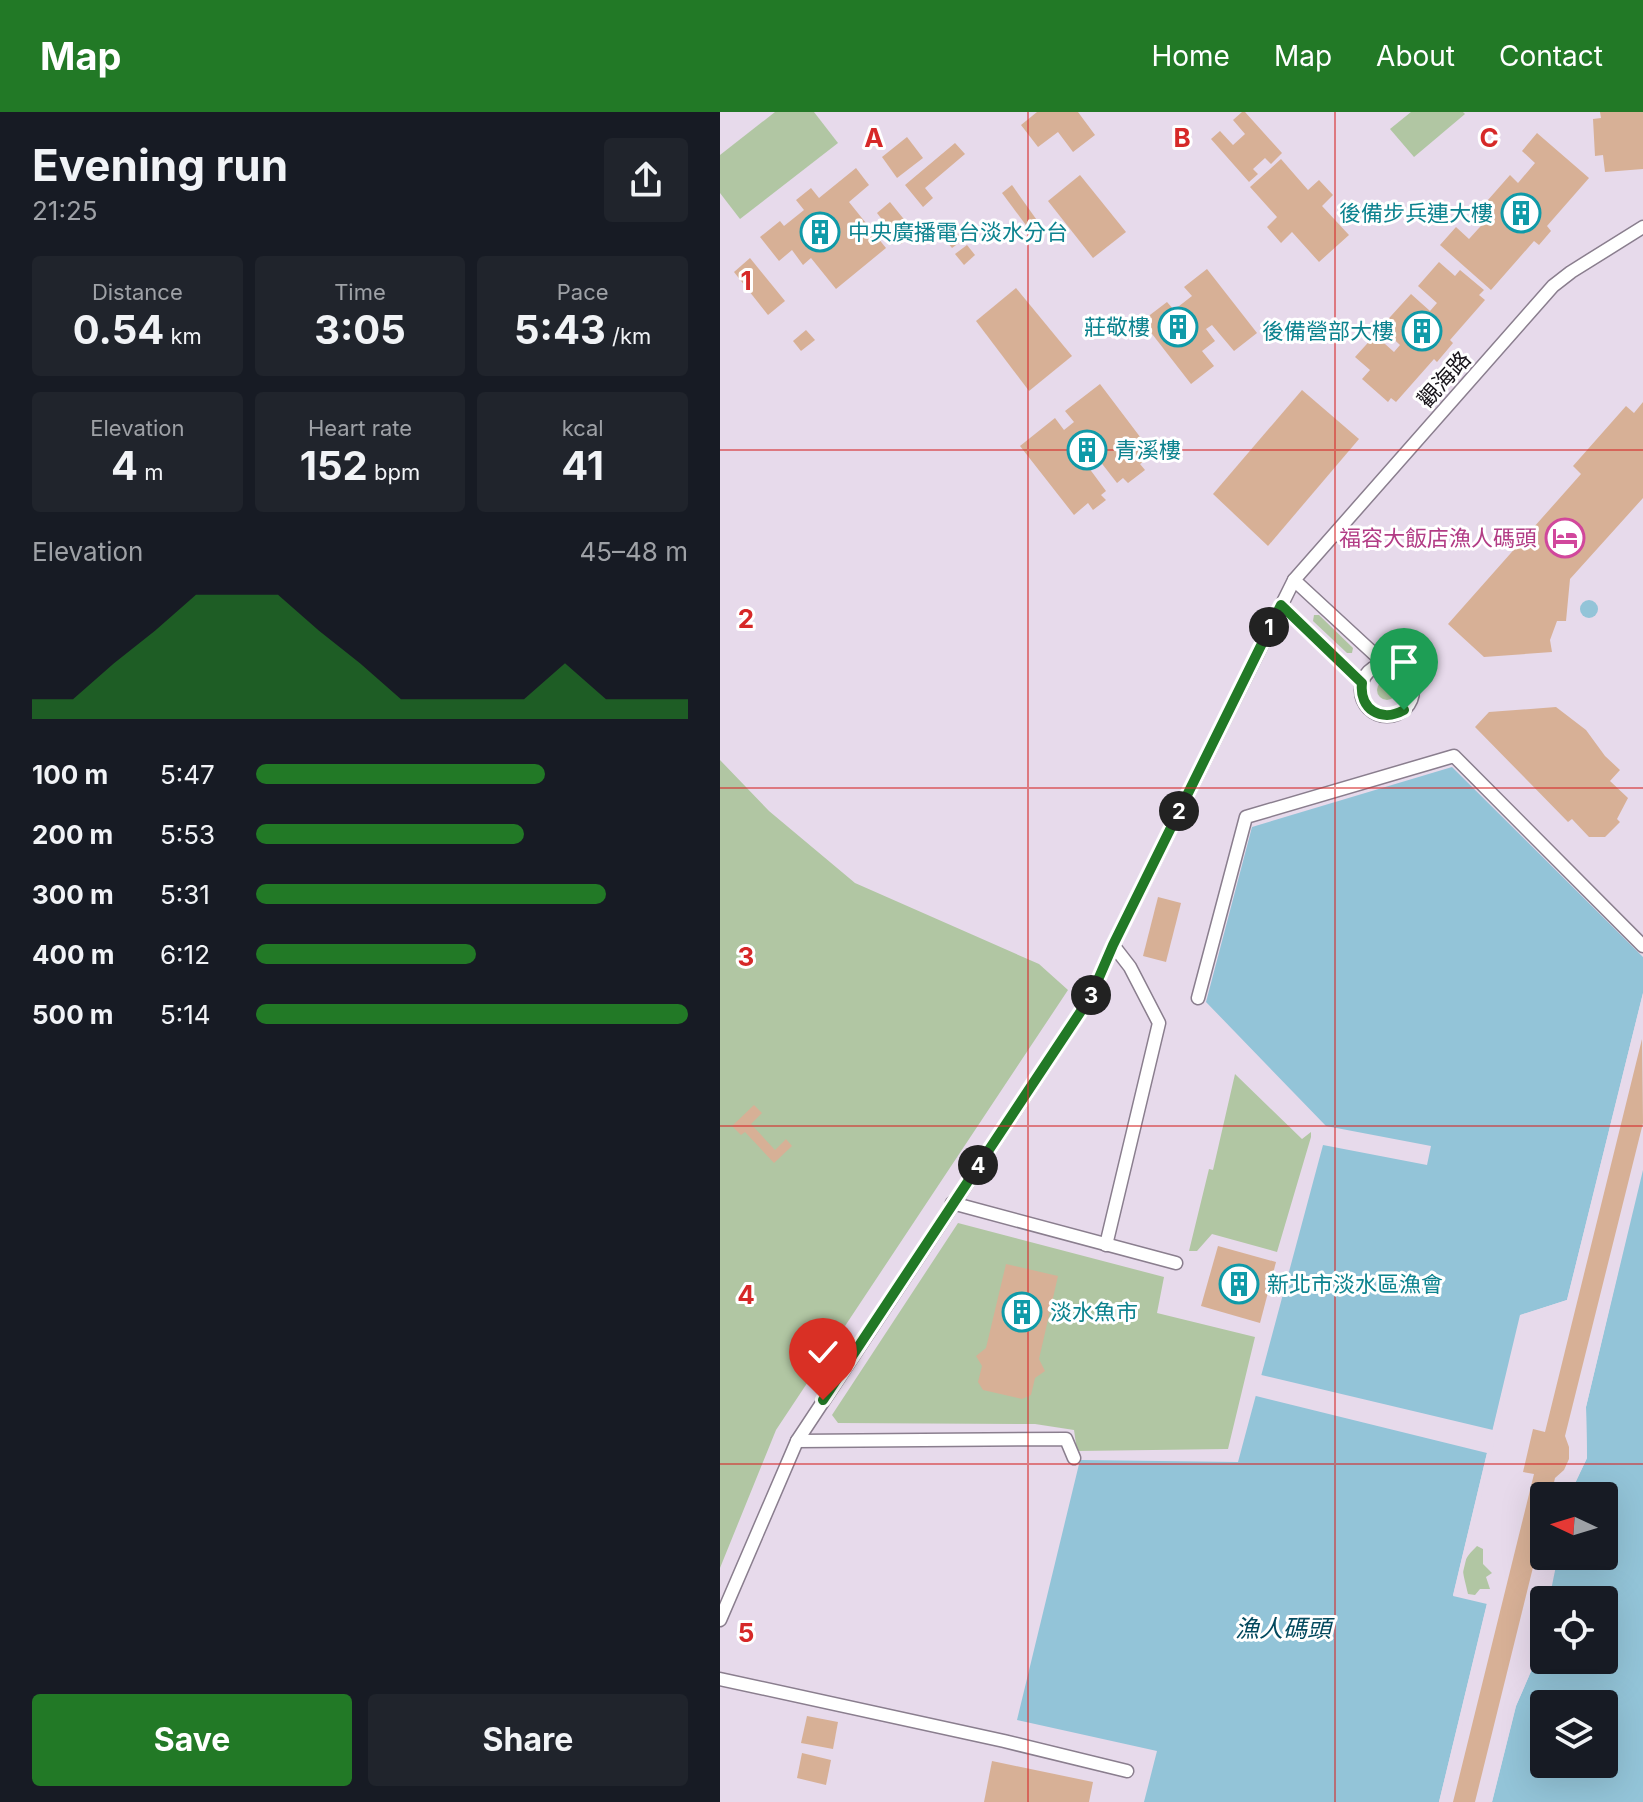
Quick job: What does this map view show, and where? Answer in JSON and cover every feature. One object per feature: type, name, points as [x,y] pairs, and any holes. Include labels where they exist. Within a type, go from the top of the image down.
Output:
[{"type":"street","name":"觀海路","points":[[720,1620],[797,1441],[1091,996],[1113,945],[1294,580],[1553,286],[1643,227]]},
{"type":"street","points":[[1294,580],[1385,664]]},
{"type":"street","points":[[1281,605],[1362,683]]},
{"type":"street","points":[[1385,664],[1397,666],[1410,677],[1413,694],[1404,710],[1389,716],[1373,712],[1363,699],[1362,683],[1372,669],[1385,664]]},
{"type":"street","points":[[1198,998],[1246,817],[1454,756],[1643,946]]},
{"type":"street","points":[[1106,1245],[1159,1023],[1130,967],[1113,945]]},
{"type":"street","points":[[952,1203],[1176,1263]]},
{"type":"street","points":[[797,1441],[1066,1439],[1074,1458]]},
{"type":"street","points":[[720,1679],[1127,1771]]},
{"type":"green space","points":[[775,112],[814,112],[838,143],[740,219],[720,193],[720,155]]},
{"type":"green space","points":[[1411,112],[1465,114],[1414,157],[1390,129]]},
{"type":"green space","points":[[1314,615],[1319,615],[1353,648],[1352,653],[1347,653],[1313,621]]},
{"type":"green space","points":[[1387,680],[1394,683],[1397,690],[1394,697],[1387,700],[1380,697],[1377,690],[1380,683]]},
{"type":"green space","points":[[720,760],[769,811],[855,883],[1039,964],[1068,990],[776,1430],[720,1568]]},
{"type":"green space","points":[[1235,1074],[1302,1139],[1311,1132],[1277,1252],[1212,1234],[1197,1251],[1189,1251],[1209,1169],[1213,1170]]},
{"type":"green space","points":[[958,1223],[1164,1277],[1157,1313],[1255,1337],[1228,1449],[1077,1451],[1074,1430],[1035,1424],[838,1423],[832,1415]]},
{"type":"green space","points":[[1477,1546],[1483,1549],[1483,1564],[1492,1573],[1486,1577],[1490,1589],[1480,1589],[1475,1595],[1468,1594],[1463,1568],[1466,1558]]},
{"type":"water","points":[[1589,600],[1598,609],[1589,618],[1580,609]]},
{"type":"water","name":"漁人碼頭","points":[[1452,767],[1643,957],[1643,993],[1567,1300],[1520,1315],[1453,1595],[1487,1603],[1439,1802],[1144,1802],[1157,1751],[1017,1720],[1080,1460],[1238,1462],[1323,1145],[1427,1165],[1431,1146],[1326,1126],[1206,1002],[1252,827]]},
{"type":"water","points":[[1643,1170],[1643,1802],[1492,1802],[1516,1706],[1530,1674],[1618,1674],[1618,1586],[1552,1586],[1555,1570],[1618,1570],[1618,1482],[1576,1482],[1587,1458],[1586,1407]]},
{"type":"pier","points":[[1643,993],[1643,1010],[1571,1302],[1524,1318],[1458,1593],[1488,1599],[1491,1604],[1444,1802],[1439,1802],[1487,1604],[1453,1596],[1487,1453],[1252,1395],[1257,1374],[1493,1430],[1521,1315],[1567,1300]]},
{"type":"pier","points":[[1643,1166],[1586,1407],[1587,1458],[1576,1482],[1571,1482],[1583,1457],[1583,1406],[1639,1169]]},
{"type":"pier","points":[[1530,1638],[1530,1674],[1516,1706],[1492,1802],[1488,1802],[1512,1704],[1528,1668]]},
{"type":"building","points":[[1037,112],[1078,112],[1095,135],[1073,152],[1058,132],[1038,147],[1021,125]]},
{"type":"building","points":[[1242,112],[1282,153],[1271,164],[1265,158],[1253,169],[1258,174],[1249,182],[1211,139],[1220,131],[1233,145],[1245,134],[1233,120]]},
{"type":"building","points":[[1600,112],[1643,112],[1643,169],[1605,172],[1603,155],[1595,156],[1593,119],[1601,118]]},
{"type":"building","name":"後備步兵連大樓","points":[[1537,133],[1589,178],[1547,226],[1551,231],[1539,245],[1534,241],[1491,290],[1440,245],[1456,227],[1469,239],[1489,217],[1480,209],[1510,175],[1518,183],[1535,163],[1522,151]]},
{"type":"building","points":[[907,137],[923,158],[897,178],[882,157]]},
{"type":"building","points":[[955,143],[965,154],[925,188],[933,198],[923,207],[905,185]]},
{"type":"building","points":[[1281,159],[1308,190],[1319,180],[1333,195],[1322,206],[1349,235],[1319,262],[1292,232],[1281,243],[1267,227],[1277,217],[1250,187]]},
{"type":"building","name":"中央廣播電台淡水分台","points":[[856,168],[869,185],[849,202],[886,248],[836,289],[811,258],[803,265],[792,250],[779,261],[760,237],[780,221],[784,226],[804,210],[796,200],[811,188],[819,198]]},
{"type":"building","points":[[1080,175],[1126,232],[1093,258],[1048,201]]},
{"type":"building","points":[[1012,185],[1046,233],[1037,240],[1002,193]]},
{"type":"building","points":[[890,202],[915,233],[901,244],[877,213]]},
{"type":"building","points":[[954,229],[963,240],[952,248],[943,237]]},
{"type":"building","points":[[967,245],[975,255],[964,265],[955,254]]},
{"type":"building","points":[[750,258],[785,301],[768,315],[734,272]]},
{"type":"building","name":"後備營部大樓","points":[[1439,262],[1455,276],[1460,270],[1484,290],[1479,295],[1485,300],[1450,340],[1453,343],[1437,362],[1434,359],[1396,402],[1391,398],[1388,402],[1362,379],[1370,370],[1355,357],[1375,335],[1394,352],[1400,345],[1381,327],[1411,294],[1430,311],[1437,303],[1418,286]]},
{"type":"building","name":"莊敬樓","points":[[1207,269],[1257,333],[1234,351],[1212,325],[1206,329],[1215,341],[1202,351],[1214,366],[1191,384],[1142,321],[1167,302],[1174,310],[1192,296],[1184,287]]},
{"type":"building","points":[[1016,288],[1072,356],[1029,391],[976,321]]},
{"type":"building","points":[[806,330],[815,340],[801,351],[793,341]]},
{"type":"building","name":"青溪樓","points":[[1100,384],[1153,454],[1140,464],[1145,470],[1128,483],[1123,478],[1117,483],[1096,456],[1086,464],[1106,491],[1101,495],[1106,500],[1093,510],[1088,503],[1074,515],[1020,446],[1055,418],[1064,430],[1074,422],[1065,411]]},
{"type":"building","points":[[1302,390],[1359,439],[1268,546],[1213,494]]},
{"type":"building","name":"福容大飯店漁人碼頭","points":[[1643,402],[1643,498],[1570,579],[1566,621],[1557,621],[1550,640],[1552,652],[1484,657],[1448,624],[1581,474],[1573,466],[1626,406],[1634,413]]},
{"type":"building","points":[[1556,707],[1586,730],[1620,770],[1610,781],[1628,798],[1617,819],[1620,822],[1605,837],[1589,837],[1572,819],[1568,822],[1475,727],[1489,712]]},
{"type":"building","points":[[1158,897],[1181,903],[1166,962],[1143,956]]},
{"type":"building","points":[[1642,1039],[1643,1123],[1565,1436],[1569,1459],[1554,1482],[1532,1482],[1534,1474],[1523,1472],[1533,1429],[1545,1432]]},
{"type":"building","points":[[754,1105],[762,1113],[751,1124],[775,1150],[786,1139],[792,1146],[774,1163],[745,1132],[741,1135],[732,1126]]},
{"type":"building","name":"新北市淡水區漁會","points":[[1218,1246],[1276,1262],[1260,1323],[1201,1306]]},
{"type":"building","name":"淡水魚市","points":[[1006,1264],[1058,1276],[1039,1359],[1045,1371],[1035,1378],[1031,1395],[1022,1399],[983,1390],[978,1382],[982,1366],[976,1356],[986,1348]]},
{"type":"building","points":[[1530,1490],[1532,1570],[1475,1802],[1453,1802]]},
{"type":"building","points":[[807,1716],[838,1722],[833,1749],[801,1743]]},
{"type":"building","points":[[802,1753],[831,1760],[826,1785],[797,1778]]},
{"type":"building","points":[[992,1761],[1093,1782],[1089,1802],[984,1802]]},
{"type":"place","name":"後備步兵連大樓","points":[[1521,213]]},
{"type":"place","name":"中央廣播電台淡水分台","points":[[820,232]]},
{"type":"place","name":"莊敬樓","points":[[1178,327]]},
{"type":"place","name":"後備營部大樓","points":[[1422,331]]},
{"type":"place","name":"青溪樓","points":[[1087,450]]},
{"type":"place","name":"福容大飯店漁人碼頭","points":[[1565,538]]},
{"type":"place","name":"新北市淡水區漁會","points":[[1239,1284]]},
{"type":"place","name":"淡水魚市","points":[[1022,1312]]},
{"type":"route","points":[[823,1400],[1091,996],[1113,945],[1281,605],[1362,683],[1363,699],[1373,712],[1389,716],[1404,710]]}]
